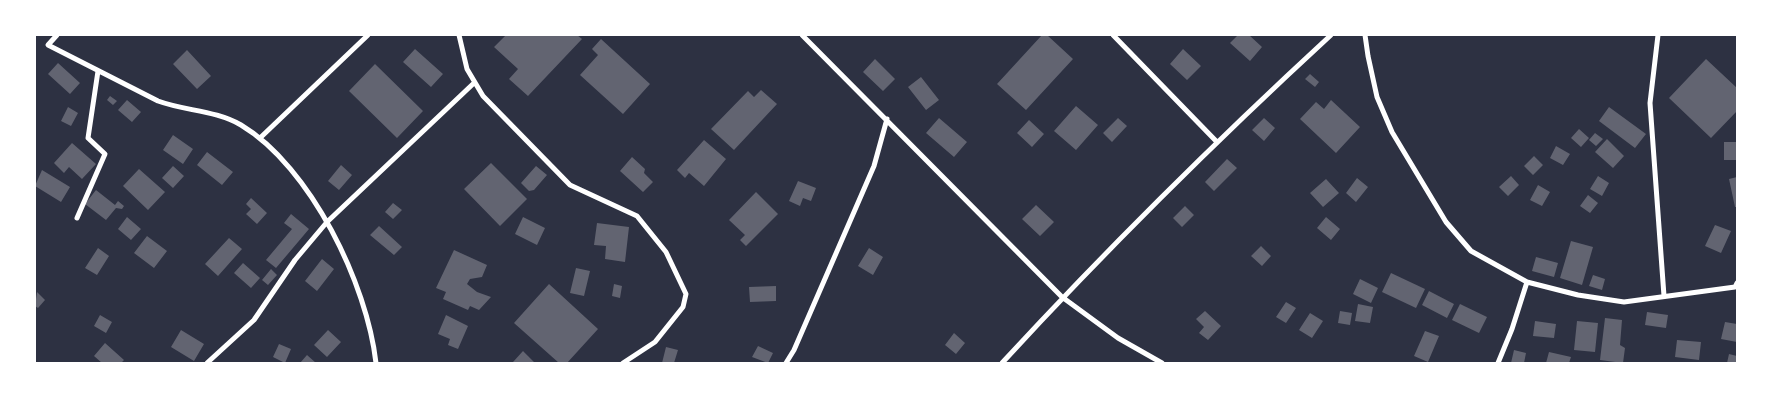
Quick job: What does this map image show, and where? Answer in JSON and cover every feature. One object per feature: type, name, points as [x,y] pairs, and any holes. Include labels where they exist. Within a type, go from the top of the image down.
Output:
[{"type":"street","points":[[57,35],[48,45],[172,106],[194,108],[239,124],[260,138],[283,162],[312,198],[327,222],[349,269],[370,326],[376,363]]},
{"type":"street","points":[[260,138],[368,35]]},
{"type":"street","points":[[459,35],[467,69],[474,83],[561,178],[570,185],[637,216],[666,252],[686,294],[683,307],[655,342],[623,363]]},
{"type":"street","points":[[802,35],[1062,297],[1118,338],[1162,363]]},
{"type":"street","points":[[1113,35],[1216,141]]},
{"type":"street","points":[[1002,363],[1062,297],[1216,141],[1331,35]]},
{"type":"street","points":[[1365,35],[1377,97],[1392,132],[1446,222],[1471,251],[1527,282],[1578,295],[1624,302],[1736,286]]},
{"type":"street","points":[[1658,35],[1650,103],[1664,296]]},
{"type":"street","points":[[76,218],[105,154],[88,138],[98,70]]},
{"type":"street","points":[[207,363],[254,320],[295,260],[327,222],[474,83]]},
{"type":"street","points":[[786,363],[794,350],[874,166],[886,119]]},
{"type":"street","points":[[1498,363],[1512,329],[1527,282]]},
{"type":"building","points":[[506,35],[577,35],[582,39],[528,96],[509,79],[518,69],[494,47]]},
{"type":"building","points":[[1042,35],[1047,35],[1073,59],[1026,110],[997,84]]},
{"type":"building","points":[[1238,35],[1249,35],[1262,47],[1250,61],[1230,43]]},
{"type":"building","points":[[601,39],[650,84],[623,114],[580,75],[598,55],[592,49]]},
{"type":"building","points":[[415,49],[443,74],[431,87],[403,62]]},
{"type":"building","points":[[1183,49],[1201,66],[1187,80],[1170,64]]},
{"type":"building","points":[[187,50],[211,76],[197,89],[173,64]]},
{"type":"building","points":[[875,59],[895,79],[883,91],[863,72]]},
{"type":"building","points":[[1706,59],[1737,88],[1737,111],[1711,138],[1669,98]]},
{"type":"building","points":[[58,63],[80,83],[70,94],[48,74]]},
{"type":"building","points":[[375,64],[423,111],[397,138],[349,91]]},
{"type":"building","points":[[1310,74],[1319,82],[1315,87],[1305,79]]},
{"type":"building","points":[[921,77],[939,100],[926,110],[908,87]]},
{"type":"building","points":[[761,90],[777,104],[734,150],[711,129],[748,91],[754,97]]},
{"type":"building","points":[[110,96],[117,101],[113,105],[107,100]]},
{"type":"building","points":[[127,100],[141,112],[132,122],[118,110]]},
{"type":"building","points":[[1331,100],[1360,127],[1336,153],[1300,119],[1316,102],[1324,109]]},
{"type":"building","points":[[1076,106],[1098,125],[1076,150],[1054,131]]},
{"type":"building","points":[[68,107],[78,113],[71,126],[61,121]]},
{"type":"building","points":[[1609,107],[1646,134],[1635,148],[1599,121]]},
{"type":"building","points":[[939,118],[967,142],[954,157],[926,133]]},
{"type":"building","points":[[1118,118],[1127,126],[1112,142],[1103,133]]},
{"type":"building","points":[[1264,118],[1275,128],[1264,141],[1252,130]]},
{"type":"building","points":[[1029,120],[1044,134],[1032,147],[1017,133]]},
{"type":"building","points":[[1579,129],[1589,138],[1581,147],[1571,138]]},
{"type":"building","points":[[1595,133],[1603,139],[1596,146],[1589,140]]},
{"type":"building","points":[[173,135],[193,149],[183,164],[163,150]]},
{"type":"building","points":[[1607,139],[1624,156],[1613,168],[1595,152]]},
{"type":"building","points":[[704,140],[726,159],[704,186],[689,173],[685,178],[677,170]]},
{"type":"building","points":[[1724,142],[1737,142],[1737,160],[1724,160]]},
{"type":"building","points":[[72,143],[96,164],[82,179],[69,167],[64,173],[54,163]]},
{"type":"building","points":[[1556,146],[1570,154],[1563,165],[1550,158]]},
{"type":"building","points":[[207,152],[233,172],[222,185],[197,165]]},
{"type":"building","points":[[1534,156],[1543,165],[1533,175],[1524,166]]},
{"type":"building","points":[[632,157],[645,169],[644,173],[653,182],[643,192],[620,171]]},
{"type":"building","points":[[1227,159],[1237,168],[1214,191],[1205,182]]},
{"type":"building","points":[[491,163],[527,199],[500,226],[464,189]]},
{"type":"building","points":[[341,165],[352,175],[339,190],[328,181]]},
{"type":"building","points":[[173,166],[184,176],[173,188],[162,178]]},
{"type":"building","points":[[536,166],[547,175],[534,190],[529,191],[521,183]]},
{"type":"building","points":[[139,169],[165,192],[148,210],[123,186]]},
{"type":"building","points":[[42,170],[70,187],[61,202],[35,186]]},
{"type":"building","points":[[1511,176],[1519,185],[1508,196],[1499,187]]},
{"type":"building","points":[[1598,176],[1609,183],[1602,196],[1590,189]]},
{"type":"building","points":[[1737,177],[1737,207],[1735,207],[1729,179]]},
{"type":"building","points":[[1357,178],[1368,187],[1356,202],[1346,193]]},
{"type":"building","points":[[1326,179],[1339,193],[1323,207],[1310,193]]},
{"type":"building","points":[[798,181],[816,188],[811,201],[803,198],[800,206],[789,201]]},
{"type":"building","points":[[1538,185],[1550,192],[1542,206],[1530,200]]},
{"type":"building","points":[[96,190],[115,205],[118,201],[124,206],[122,209],[116,208],[106,220],[85,204]]},
{"type":"building","points":[[756,192],[778,214],[746,246],[740,240],[745,235],[729,220]]},
{"type":"building","points":[[1588,195],[1598,203],[1590,213],[1580,206]]},
{"type":"building","points":[[251,198],[267,213],[257,224],[246,214],[251,209],[246,204]]},
{"type":"building","points":[[393,203],[402,210],[393,219],[385,212]]},
{"type":"building","points":[[1036,205],[1054,222],[1040,236],[1022,219]]},
{"type":"building","points":[[1185,206],[1194,215],[1182,227],[1173,218]]},
{"type":"building","points":[[291,214],[309,229],[276,268],[266,260],[292,229],[284,223]]},
{"type":"building","points":[[127,217],[141,229],[131,240],[118,229]]},
{"type":"building","points":[[523,217],[545,228],[537,245],[515,234]]},
{"type":"building","points":[[1326,217],[1340,229],[1331,240],[1317,228]]},
{"type":"building","points":[[597,223],[629,227],[625,262],[605,259],[606,246],[594,245]]},
{"type":"building","points":[[1715,225],[1731,231],[1721,253],[1705,246]]},
{"type":"building","points":[[379,226],[402,247],[394,255],[370,235]]},
{"type":"building","points":[[147,236],[167,251],[154,268],[134,253]]},
{"type":"building","points":[[229,238],[242,249],[218,276],[205,264]]},
{"type":"building","points":[[1571,241],[1593,247],[1582,285],[1560,278]]},
{"type":"building","points":[[1261,246],[1271,256],[1262,266],[1251,256]]},
{"type":"building","points":[[98,248],[109,256],[97,275],[85,268]]},
{"type":"building","points":[[869,248],[883,257],[873,275],[858,266]]},
{"type":"building","points":[[454,250],[487,265],[482,277],[470,279],[467,284],[477,292],[491,297],[479,310],[470,306],[468,310],[443,299],[446,292],[436,288]]},
{"type":"building","points":[[1536,257],[1558,263],[1554,277],[1532,271]]},
{"type":"building","points":[[322,259],[334,269],[317,291],[305,281]]},
{"type":"building","points":[[243,263],[260,278],[251,288],[234,273]]},
{"type":"building","points":[[576,268],[590,271],[584,296],[570,293]]},
{"type":"building","points":[[271,269],[277,275],[268,285],[262,280]]},
{"type":"building","points":[[1391,273],[1425,289],[1416,308],[1382,292]]},
{"type":"building","points":[[1593,275],[1605,279],[1602,290],[1589,286]]},
{"type":"building","points":[[1360,279],[1378,288],[1371,303],[1353,294]]},
{"type":"building","points":[[549,284],[598,329],[567,363],[559,363],[514,323]]},
{"type":"building","points":[[614,284],[622,286],[620,298],[612,296]]},
{"type":"building","points":[[776,286],[776,301],[750,302],[749,287]]},
{"type":"building","points":[[1429,291],[1454,304],[1447,318],[1422,305]]},
{"type":"building","points":[[37,292],[45,300],[38,308],[35,306]]},
{"type":"building","points":[[1286,302],[1296,308],[1286,323],[1276,317]]},
{"type":"building","points":[[1358,304],[1373,307],[1370,323],[1355,321]]},
{"type":"building","points":[[1460,304],[1487,317],[1479,333],[1452,320]]},
{"type":"building","points":[[1205,311],[1221,326],[1208,340],[1199,333],[1204,327],[1196,319]]},
{"type":"building","points":[[1340,311],[1352,313],[1350,325],[1338,323]]},
{"type":"building","points":[[1647,312],[1668,315],[1666,328],[1645,325]]},
{"type":"building","points":[[1310,313],[1323,321],[1312,338],[1299,330]]},
{"type":"building","points":[[100,315],[112,322],[106,333],[94,326]]},
{"type":"building","points":[[446,315],[468,326],[458,349],[448,345],[450,339],[438,334]]},
{"type":"building","points":[[1605,318],[1622,320],[1620,345],[1625,348],[1623,363],[1600,360]]},
{"type":"building","points":[[1535,321],[1556,324],[1554,338],[1533,336]]},
{"type":"building","points":[[1577,321],[1598,323],[1595,352],[1574,350]]},
{"type":"building","points":[[1725,322],[1737,324],[1737,342],[1721,339]]},
{"type":"building","points":[[181,330],[204,344],[194,361],[171,347]]},
{"type":"building","points":[[328,330],[341,342],[327,357],[314,345]]},
{"type":"building","points":[[1425,331],[1439,336],[1428,362],[1414,356]]},
{"type":"building","points":[[954,333],[965,343],[956,354],[945,345]]},
{"type":"building","points":[[1677,340],[1701,342],[1699,360],[1675,357]]},
{"type":"building","points":[[105,343],[124,360],[121,363],[102,363],[94,356]]},
{"type":"building","points":[[279,344],[291,349],[285,363],[273,357]]},
{"type":"building","points":[[758,346],[773,353],[768,363],[752,357]]},
{"type":"building","points":[[666,347],[678,350],[674,363],[662,363]]},
{"type":"building","points":[[1514,350],[1526,353],[1524,363],[1511,363]]},
{"type":"building","points":[[523,351],[534,362],[513,362]]},
{"type":"building","points":[[1549,352],[1571,357],[1569,363],[1546,363]]},
{"type":"building","points":[[1729,354],[1737,356],[1737,363],[1727,363]]},
{"type":"building","points":[[307,355],[316,363],[300,363]]}]
